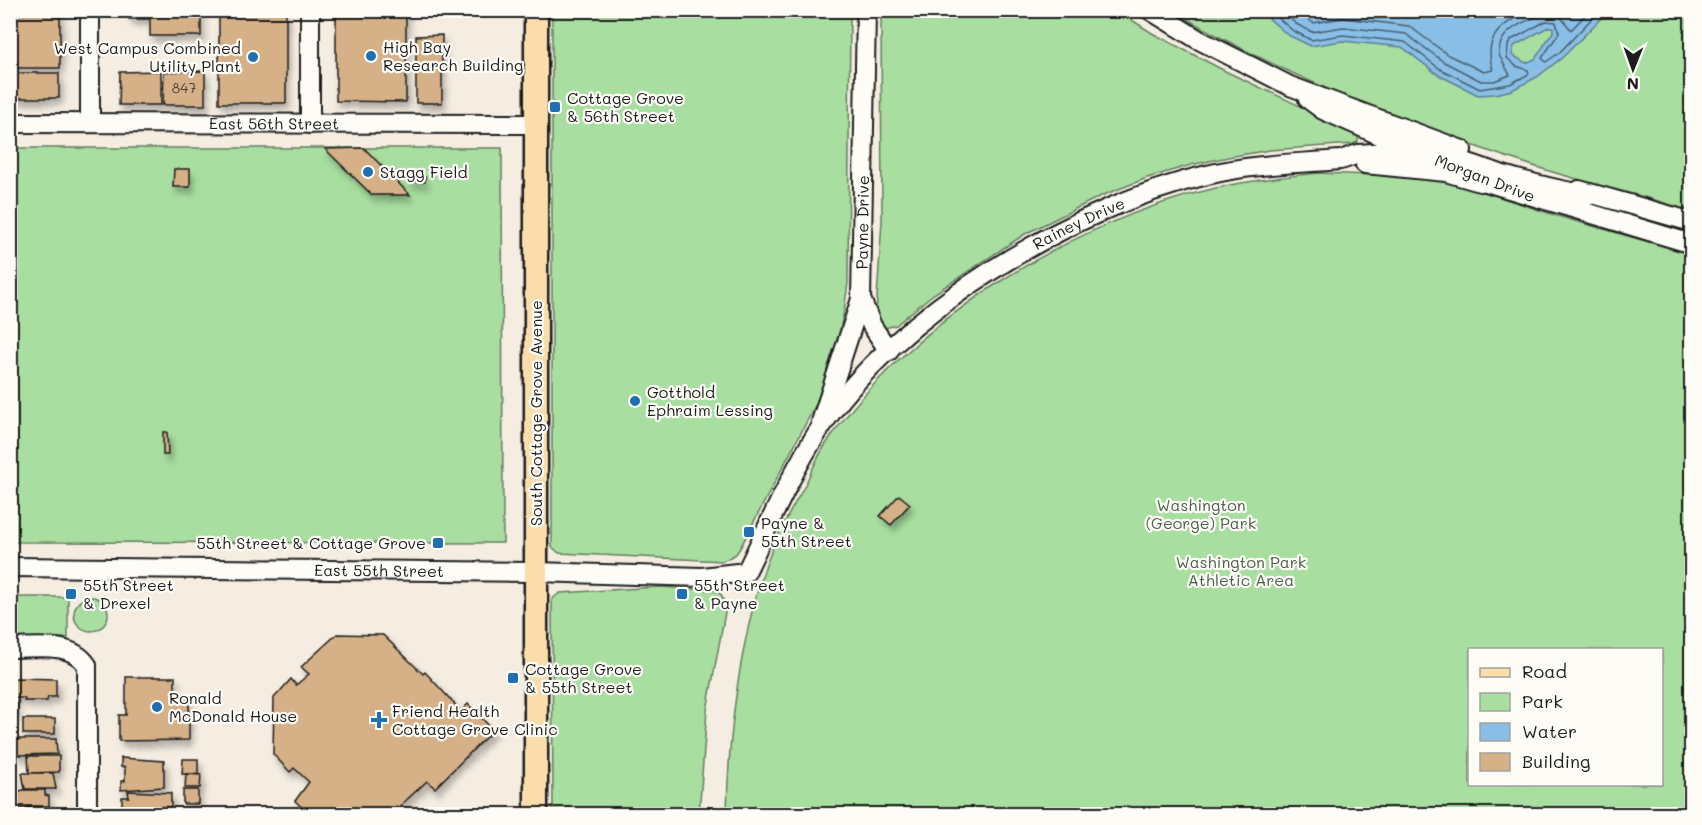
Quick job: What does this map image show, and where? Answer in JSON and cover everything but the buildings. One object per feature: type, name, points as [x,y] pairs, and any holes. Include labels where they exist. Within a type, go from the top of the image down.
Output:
[{"type":"main road","name":"South Cottage Grove Avenue","points":[[536,10],[536,814]]},
{"type":"street","points":[[90,10],[90,123]]},
{"type":"street","points":[[310,10],[310,124]]},
{"type":"street","name":"Payne Drive","points":[[819,429],[861,299],[866,10]]},
{"type":"street","name":"Morgan Drive","points":[[1150,10],[1199,40],[1290,86],[1409,132],[1590,195],[1692,222]]},
{"type":"street","name":"Morgan Drive","points":[[1290,86],[1323,110],[1419,153],[1476,174],[1489,183],[1692,244]]},
{"type":"street","name":"East 56th Street","points":[[10,123],[536,124]]},
{"type":"street","points":[[1419,153],[1444,155],[1562,191],[1590,195]]},
{"type":"street","name":"Rainey Drive","points":[[857,383],[889,351],[962,290],[1029,248],[1142,193],[1208,174],[1264,164],[1343,159],[1358,154],[1419,153]]},
{"type":"street","name":"Rainey Drive","points":[[1343,159],[1366,165],[1446,172],[1489,183]]},
{"type":"street","points":[[861,299],[872,326],[889,351]]},
{"type":"street","name":"Payne Drive","points":[[746,572],[783,494],[819,429],[857,383]]},
{"type":"street","name":"East 55th Street","points":[[10,567],[536,572],[702,577],[746,572]]},
{"type":"street","points":[[10,648],[67,649],[82,659],[87,666],[87,814]]},
{"type":"green space","points":[[552,11],[850,11],[848,283],[837,345],[816,404],[740,548],[736,554],[723,561],[559,553],[552,547]]},
{"type":"green space","points":[[881,11],[1118,11],[1152,33],[1227,72],[1358,133],[1358,142],[1270,150],[1228,157],[1147,178],[1101,196],[1025,234],[932,295],[896,325],[885,328],[879,324],[876,314],[882,221]]},
{"type":"green space","points":[[1173,11],[1691,11],[1691,211],[1546,170],[1403,120],[1308,80]]},
{"type":"green space","points":[[11,148],[502,148],[503,543],[11,542]]},
{"type":"green space","name":"Washington (George) Park","points":[[1317,173],[1402,176],[1452,181],[1554,215],[1691,254],[1691,814],[727,814],[730,750],[738,681],[744,647],[761,582],[778,535],[820,454],[861,399],[902,357],[948,318],[999,282],[1052,251],[1107,224],[1162,203],[1216,188]]},
{"type":"green space","points":[[658,587],[714,590],[721,594],[726,607],[707,710],[699,814],[553,814],[552,599],[560,593]]},
{"type":"green space","points":[[11,597],[68,597],[68,638],[11,638]]},
{"type":"green space","points":[[91,597],[103,602],[108,614],[103,626],[91,631],[79,626],[74,614],[79,602]]},
{"type":"water","points":[[1260,11],[1608,11],[1563,57],[1537,77],[1512,90],[1495,94],[1478,95],[1437,74],[1402,47],[1342,41],[1311,46],[1288,35]],"holes":[[[1548,27],[1553,27],[1553,32],[1535,59],[1526,63],[1512,55],[1514,46]]]},
{"type":"place","name":"High Bay Research Building","points":[[371,56]]},
{"type":"place","name":"West Campus Combined Utility Plant","points":[[253,57]]},
{"type":"place","name":"Cottage Grove & 56th Street","points":[[555,107]]},
{"type":"place","name":"Stagg Field","points":[[368,172]]},
{"type":"place","name":"Gotthold Ephraim Lessing","points":[[635,401]]},
{"type":"place","name":"Payne & 55th Street","points":[[749,532]]},
{"type":"place","name":"55th Street & Cottage Grove","points":[[438,543]]},
{"type":"place","name":"55th Street & Drexel","points":[[71,594]]},
{"type":"place","name":"55th Street & Payne","points":[[682,594]]},
{"type":"place","name":"Cottage Grove & 55th Street","points":[[513,678]]},
{"type":"place","name":"Ronald McDonald House","points":[[157,707]]},
{"type":"place","name":"Friend Health Cottage Grove Clinic","points":[[379,720]]},
{"type":"park label","name":"Washington Park Athletic Area","points":[[1241,571]]}]
